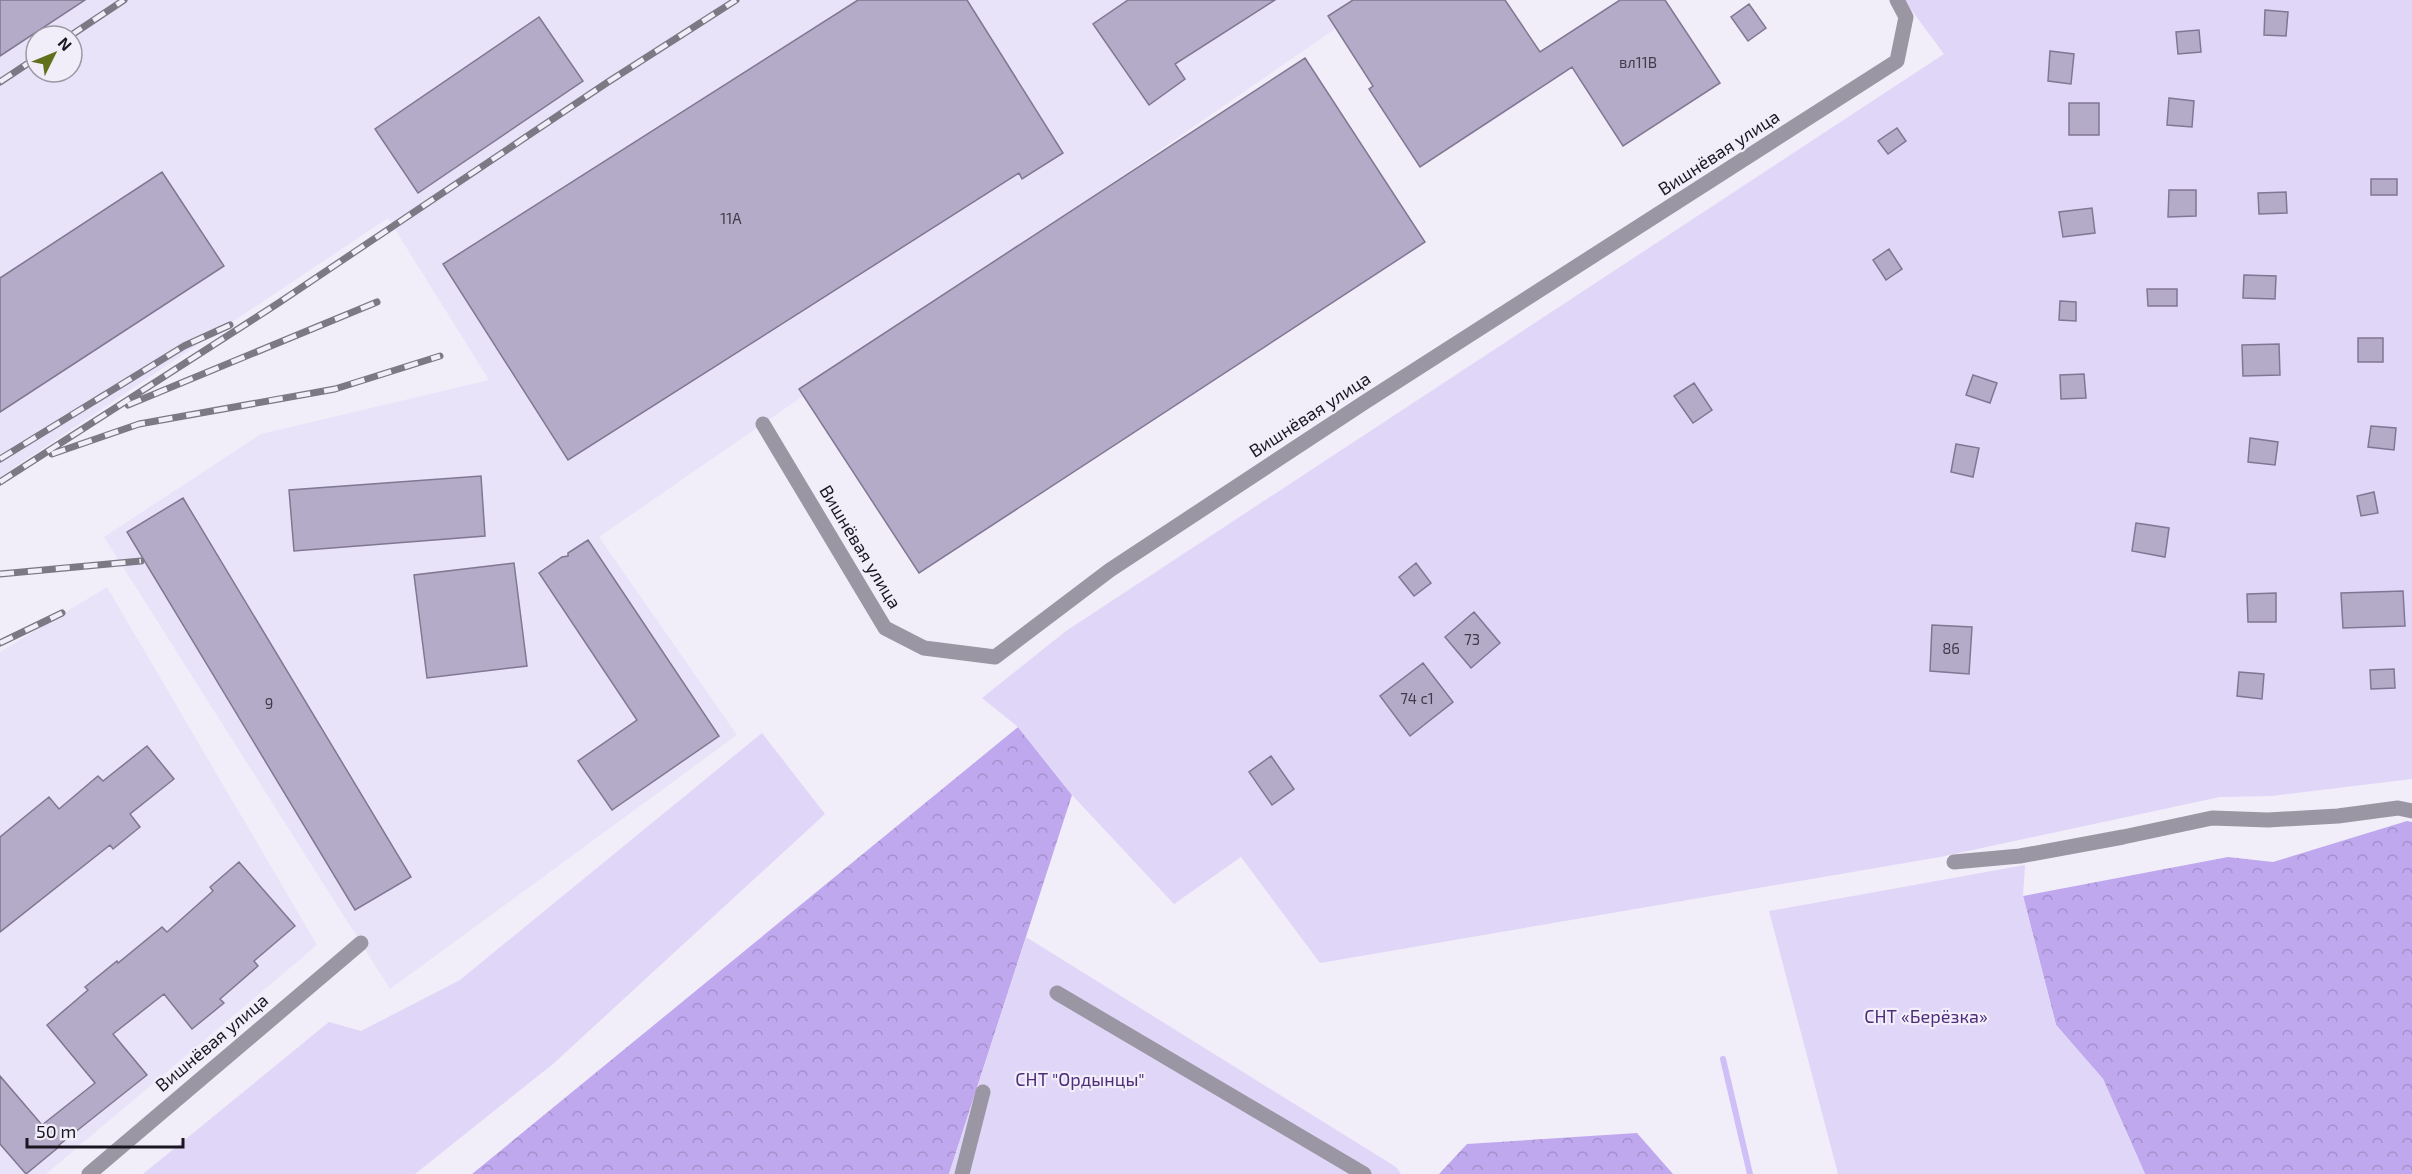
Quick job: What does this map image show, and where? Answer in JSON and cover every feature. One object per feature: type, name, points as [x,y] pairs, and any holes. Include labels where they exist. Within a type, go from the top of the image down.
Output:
[{"type":"street","name":"Вишнёвая улица","points":[[763,424],[885,628],[924,648],[995,657],[1120,563],[1365,402],[1897,61],[1906,17],[1897,0]]},
{"type":"street","points":[[1954,862],[2019,856],[2212,818],[2268,820],[2338,816],[2398,808],[2412,811]]},
{"type":"street","name":"Вишнёвая улица","points":[[89,1174],[361,943]]},
{"type":"street","points":[[1057,993],[1364,1174]]},
{"type":"street","points":[[962,1174],[983,1092]]},
{"type":"shaded area","points":[[0,0],[1377,0],[599,537],[737,735],[390,989],[104,537],[261,434],[489,380],[388,218],[0,477]]},
{"type":"shaded area","points":[[107,587],[317,945],[46,1174],[0,1174],[0,652]]},
{"type":"green space","points":[[1904,0],[2412,0],[2412,779],[2271,796],[2220,797],[1940,857],[1320,963],[1241,857],[1174,904],[1072,795],[1018,727],[982,698],[1066,631],[1944,54]]},
{"type":"green space","points":[[1018,727],[1072,795],[949,1174],[472,1174]]},
{"type":"green space","points":[[762,733],[825,814],[553,1064],[415,1174],[143,1174],[329,1022],[361,1031],[460,980]]},
{"type":"green space","points":[[2407,821],[2412,822],[2412,1174],[2145,1174],[2103,1079],[2056,1025],[2023,896],[2228,857],[2273,862]]},
{"type":"green space","name":"СНТ «Берёзка»","points":[[2025,865],[2023,896],[2056,1025],[2103,1079],[2145,1174],[1838,1174],[1769,911]]},
{"type":"green space","name":"СНТ \"Ордынцы\"","points":[[1026,937],[1396,1167],[1401,1174],[949,1174]]},
{"type":"green space","points":[[1637,1133],[1673,1174],[1439,1174],[1467,1144]]},
{"type":"building","points":[[0,0],[85,0],[49,24],[24,24],[24,40],[0,56]]},
{"type":"building","points":[[858,0],[967,0],[1063,153],[1022,179],[1019,173],[568,460],[443,264]]},
{"type":"building","points":[[1128,0],[1275,0],[1175,64],[1185,79],[1149,105],[1093,24]]},
{"type":"building","points":[[1353,0],[1505,0],[1540,52],[1620,0],[1665,0],[1720,83],[1623,146],[1572,67],[1420,167],[1369,89],[1373,86],[1328,16]]},
{"type":"building","points":[[1749,4],[1766,28],[1748,41],[1731,17]]},
{"type":"building","points":[[2265,10],[2288,12],[2286,36],[2264,35]]},
{"type":"building","points":[[539,17],[583,81],[418,193],[375,129]]},
{"type":"building","points":[[2199,30],[2201,52],[2178,54],[2176,32]]},
{"type":"building","points":[[2050,51],[2074,54],[2071,84],[2048,81]]},
{"type":"building","points":[[1305,58],[1425,242],[919,573],[799,389]]},
{"type":"building","points":[[2169,98],[2194,101],[2192,127],[2167,125]]},
{"type":"building","points":[[2069,103],[2099,103],[2099,135],[2069,135]]},
{"type":"building","points":[[1897,128],[1906,141],[1888,154],[1878,141]]},
{"type":"building","points":[[162,172],[224,266],[0,412],[0,278]]},
{"type":"building","points":[[2371,179],[2397,179],[2397,195],[2371,195]]},
{"type":"building","points":[[2169,190],[2196,190],[2196,216],[2168,217]]},
{"type":"building","points":[[2286,192],[2287,213],[2259,214],[2258,193]]},
{"type":"building","points":[[2092,208],[2095,233],[2063,237],[2059,212]]},
{"type":"building","points":[[1889,249],[1902,269],[1886,280],[1873,260]]},
{"type":"building","points":[[2244,275],[2276,276],[2275,299],[2243,298]]},
{"type":"building","points":[[2147,289],[2177,289],[2177,306],[2148,306]]},
{"type":"building","points":[[2060,301],[2076,302],[2076,321],[2059,320]]},
{"type":"building","points":[[2358,338],[2383,338],[2383,362],[2358,362]]},
{"type":"building","points":[[2279,344],[2280,375],[2243,376],[2242,345]]},
{"type":"building","points":[[2084,374],[2086,398],[2061,399],[2060,375]]},
{"type":"building","points":[[1973,375],[1997,383],[1990,403],[1966,395]]},
{"type":"building","points":[[1694,383],[1712,410],[1693,423],[1674,396]]},
{"type":"building","points":[[2371,426],[2396,428],[2394,450],[2368,447]]},
{"type":"building","points":[[2250,438],[2278,442],[2275,465],[2248,462]]},
{"type":"building","points":[[1956,444],[1979,448],[1973,477],[1951,472]]},
{"type":"building","points":[[481,476],[485,536],[294,551],[289,490]]},
{"type":"building","points":[[2374,492],[2378,513],[2361,516],[2357,496]]},
{"type":"building","points":[[183,498],[411,877],[355,910],[127,532]]},
{"type":"building","points":[[2136,523],[2169,528],[2165,557],[2132,551]]},
{"type":"building","points":[[588,540],[719,736],[612,810],[578,761],[637,720],[539,573],[562,557],[568,556],[568,553]]},
{"type":"building","points":[[514,563],[527,666],[427,678],[414,575]]},
{"type":"building","points":[[1416,563],[1431,583],[1414,596],[1399,577]]},
{"type":"building","points":[[2403,591],[2405,626],[2343,628],[2341,593]]},
{"type":"building","points":[[2276,593],[2276,622],[2248,622],[2247,594]]},
{"type":"building","points":[[1474,612],[1500,643],[1471,668],[1445,637]]},
{"type":"building","points":[[1932,625],[1972,627],[1969,674],[1930,671]]},
{"type":"building","points":[[1423,663],[1453,702],[1410,736],[1380,696]]},
{"type":"building","points":[[2394,669],[2395,688],[2371,689],[2370,670]]},
{"type":"building","points":[[2239,672],[2264,674],[2262,699],[2237,696]]},
{"type":"building","points":[[147,746],[174,779],[130,814],[140,827],[113,849],[110,845],[0,932],[0,837],[49,797],[59,809],[98,776],[103,781]]},
{"type":"building","points":[[1271,756],[1294,789],[1272,805],[1249,772]]},
{"type":"building","points":[[239,862],[295,926],[254,961],[258,966],[220,999],[224,1003],[192,1029],[164,994],[113,1034],[147,1075],[26,1174],[0,1144],[0,1076],[42,1125],[95,1083],[47,1025],[88,990],[85,987],[117,961],[118,963],[162,927],[167,932],[213,891],[210,887]]},
{"type":"waterway","points":[[1723,1059],[1750,1174]]},
{"type":"railway","points":[[84,27],[124,0]]},
{"type":"railway","points":[[0,482],[277,304],[608,82],[736,0]]},
{"type":"railway","points":[[0,82],[24,66]]},
{"type":"railway","points":[[128,405],[377,302]]},
{"type":"railway","points":[[0,459],[184,346],[230,325]]},
{"type":"railway","points":[[52,454],[139,424],[335,389],[440,356]]},
{"type":"railway","points":[[0,574],[141,561]]},
{"type":"railway","points":[[0,643],[62,613]]}]
